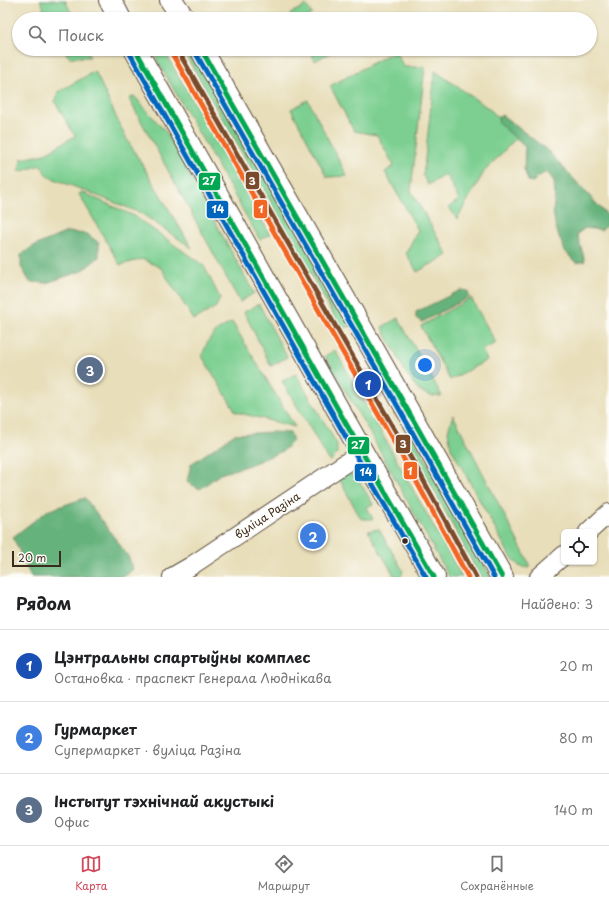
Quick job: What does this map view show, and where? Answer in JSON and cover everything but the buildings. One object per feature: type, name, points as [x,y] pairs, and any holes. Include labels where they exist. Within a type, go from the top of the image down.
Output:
[{"type":"main road","points":[[110,0],[116,12]]},
{"type":"main road","points":[[171,0],[179,12]]},
{"type":"main road","points":[[140,56],[362,452],[434,577]]},
{"type":"main road","points":[[205,56],[502,577]]},
{"type":"street","name":"вуліца Разіна","points":[[172,577],[191,566],[362,452]]},
{"type":"street","points":[[591,529],[609,513]]},
{"type":"street","points":[[539,577],[561,557]]},
{"type":"green space","points":[[40,0],[65,0],[71,12],[38,12],[44,8]]},
{"type":"green space","points":[[306,5],[311,12],[294,12]]},
{"type":"green space","points":[[68,56],[90,57],[69,57]]},
{"type":"green space","points":[[156,56],[167,56],[270,234],[260,240],[158,62]]},
{"type":"green space","points":[[186,56],[198,56],[351,325],[342,330],[266,194]]},
{"type":"green space","points":[[312,56],[324,56],[315,61]]},
{"type":"green space","points":[[386,56],[398,56],[404,67],[425,67],[411,191],[448,255],[417,272],[406,253],[418,230],[385,172],[394,166],[377,135],[354,131],[330,86]]},
{"type":"green space","points":[[95,71],[125,136],[192,248],[141,213],[47,176],[41,165],[19,172],[21,159],[42,155],[75,136],[55,102],[58,92]]},
{"type":"green space","points":[[435,71],[488,108],[519,135],[484,172],[457,219],[449,207],[459,200],[446,174],[428,185],[423,176]]},
{"type":"green space","points":[[134,96],[166,132],[254,293],[240,302],[129,99]]},
{"type":"green space","points":[[308,100],[347,176],[327,177],[291,109]]},
{"type":"green space","points":[[502,115],[547,150],[608,216],[607,226],[601,230],[585,228],[577,234],[585,261],[576,263],[565,251],[556,229],[553,211],[555,195],[554,181],[547,172],[537,177],[533,182],[528,181],[524,169],[525,147],[499,123],[498,118]]},
{"type":"green space","points":[[82,192],[134,216],[204,266],[220,298],[216,307],[194,320],[161,268],[143,259],[120,265],[79,194]]},
{"type":"green space","points":[[67,232],[87,234],[99,243],[99,257],[82,271],[46,283],[30,282],[21,267],[21,255],[32,247]]},
{"type":"green space","points":[[461,290],[468,291],[469,297],[422,322],[416,318],[416,312]]},
{"type":"green space","points":[[471,298],[496,343],[482,350],[487,360],[450,380],[421,326]]},
{"type":"green space","points":[[259,304],[287,357],[271,366],[244,312]]},
{"type":"green space","points":[[398,318],[442,396],[430,396],[418,390],[406,373],[382,327]]},
{"type":"green space","points":[[232,322],[295,427],[236,412],[202,356],[210,338],[220,329]]},
{"type":"green space","points":[[335,350],[462,577],[449,577],[375,442],[325,356]]},
{"type":"green space","points":[[296,374],[337,444],[337,453],[330,462],[282,381]]},
{"type":"green space","points":[[453,415],[531,567],[528,568],[519,566],[509,554],[451,448],[448,431]]},
{"type":"green space","points":[[273,432],[290,433],[293,441],[283,451],[249,465],[220,474],[200,489],[187,482],[191,464],[235,434]]},
{"type":"green space","points":[[413,436],[491,577],[480,577],[406,440]]},
{"type":"green space","points":[[345,474],[352,475],[358,479],[373,504],[367,507],[373,519],[361,519],[338,477]]},
{"type":"green space","points":[[85,498],[128,556],[133,569],[124,577],[31,577],[13,537],[47,511]]},
{"type":"green space","points":[[379,529],[403,571],[401,577],[395,577],[368,531]]},
{"type":"tram line","name":"3","points":[[181,56],[420,474],[476,577]]},
{"type":"transit line","name":"14","points":[[131,56],[426,577]]},
{"type":"transit line","name":"27","points":[[139,56],[434,577]]},
{"type":"transit line","name":"1","points":[[173,56],[414,477],[468,577]]},
{"type":"transit line","name":"14","points":[[197,56],[494,577]]},
{"type":"transit line","name":"27","points":[[205,56],[502,577]]},
{"type":"place","name":"Інстытут тэхнічнай акустыкі","points":[[90,370]]},
{"type":"place","name":"Цэнтральны спартыўны комплес","points":[[368,384]]},
{"type":"place","name":"Гурмаркет","points":[[313,536]]}]
